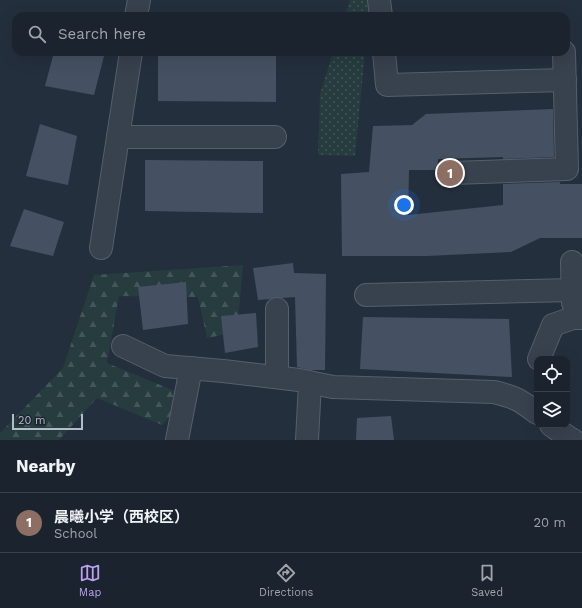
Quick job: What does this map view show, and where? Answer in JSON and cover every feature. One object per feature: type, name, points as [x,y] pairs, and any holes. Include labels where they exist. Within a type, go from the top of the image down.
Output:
[{"type":"street","points":[[137,12],[139,0]]},
{"type":"street","points":[[379,0],[380,12]]},
{"type":"street","points":[[101,248],[130,56]]},
{"type":"street","points":[[384,56],[387,85],[565,80]]},
{"type":"street","points":[[453,173],[567,168],[574,115],[565,80],[564,56]]},
{"type":"street","points":[[118,137],[275,137]]},
{"type":"street","points":[[541,356],[553,325],[578,318],[573,290],[572,262]]},
{"type":"street","points":[[366,295],[573,290]]},
{"type":"street","points":[[277,309],[277,377]]},
{"type":"street","points":[[123,346],[165,366],[277,377],[333,387],[494,392],[513,397],[534,411]]},
{"type":"street","points":[[177,440],[191,368]]},
{"type":"street","points":[[307,440],[310,383]]},
{"type":"street","points":[[555,428],[573,440]]},
{"type":"green space","points":[[350,0],[369,0],[368,12],[346,12]]},
{"type":"green space","points":[[332,56],[365,56],[355,156],[318,155],[320,94]]},
{"type":"green space","points":[[243,265],[237,332],[207,338],[198,297],[119,296],[107,363],[175,391],[172,414],[162,425],[97,398],[59,440],[0,440],[0,433],[63,368],[94,275]]},
{"type":"building","points":[[53,56],[104,56],[94,95],[45,86]]},
{"type":"building","points":[[158,56],[276,56],[276,102],[158,101]]},
{"type":"building","points":[[553,109],[554,157],[438,159],[438,170],[409,170],[408,215],[503,205],[503,184],[560,182],[560,184],[582,184],[582,238],[540,238],[511,252],[427,256],[342,256],[341,174],[369,172],[373,126],[412,125],[426,114]]},
{"type":"building","points":[[40,124],[77,136],[68,185],[26,176]]},
{"type":"building","points":[[145,160],[263,161],[263,213],[145,211]]},
{"type":"building","points":[[24,209],[64,222],[53,256],[10,246]]},
{"type":"building","points":[[293,263],[294,273],[326,274],[325,370],[310,370],[297,367],[295,297],[277,297],[258,300],[253,268]]},
{"type":"building","points":[[186,282],[188,324],[143,330],[138,287]]},
{"type":"building","points":[[256,313],[258,347],[225,353],[221,316]]},
{"type":"building","points":[[363,317],[509,319],[512,377],[360,369]]},
{"type":"building","points":[[391,416],[394,440],[356,440],[357,418]]},
{"type":"place","name":"晨曦小学（西校区）","points":[[450,173]]}]
